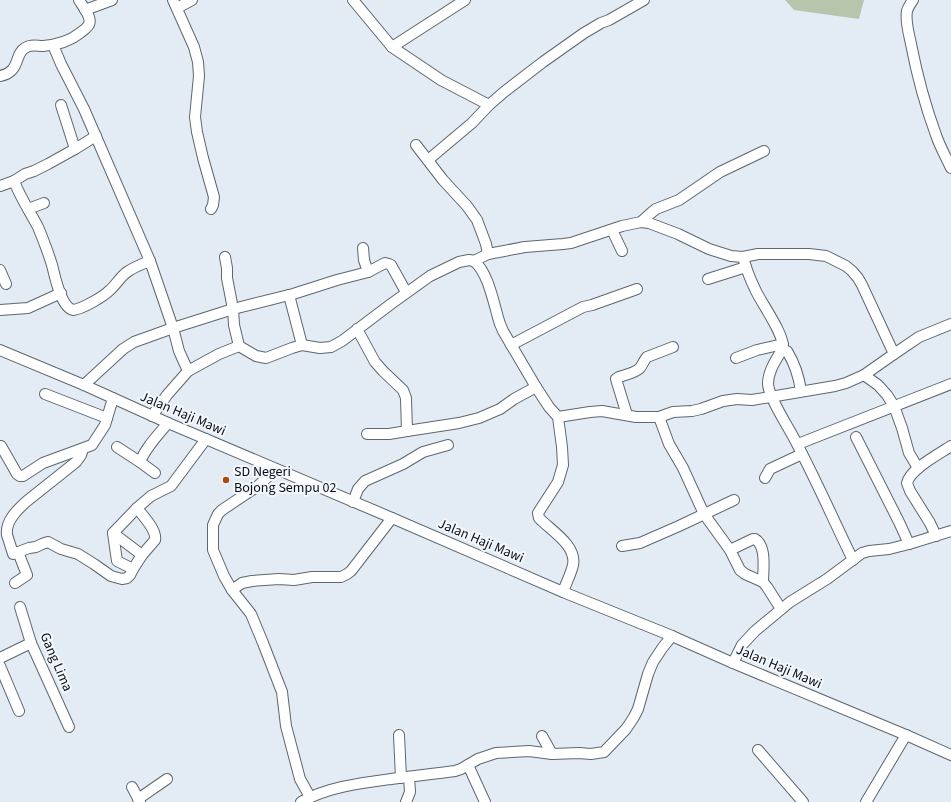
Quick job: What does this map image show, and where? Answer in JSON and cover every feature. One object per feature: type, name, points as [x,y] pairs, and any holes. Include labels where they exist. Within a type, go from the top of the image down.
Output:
[{"type":"street","points":[[0,76],[13,70],[21,51],[24,48],[31,45],[53,45],[70,40],[87,28],[90,21],[79,0]]},
{"type":"street","points":[[85,10],[112,0]]},
{"type":"street","points":[[192,0],[175,4],[194,47],[198,62],[195,117],[203,158],[214,197],[211,209]]},
{"type":"street","points":[[353,0],[392,47],[441,80],[488,105]]},
{"type":"street","points":[[392,47],[465,0]]},
{"type":"street","points":[[428,160],[472,123],[488,105],[532,71],[584,33],[644,0]]},
{"type":"street","points":[[913,0],[907,11],[907,18],[915,64],[936,137],[951,168]]},
{"type":"street","points":[[53,45],[84,109],[150,261],[173,328],[179,351],[188,372]]},
{"type":"street","points":[[61,105],[75,149]]},
{"type":"street","points":[[0,186],[14,181],[44,166],[96,136]]},
{"type":"street","points":[[416,145],[477,220],[488,254]]},
{"type":"street","points":[[641,222],[647,215],[656,209],[679,200],[720,172],[764,151]]},
{"type":"street","points":[[14,181],[38,228],[47,250],[60,293],[69,309],[76,310],[83,307],[106,293],[130,270],[150,261]]},
{"type":"street","points":[[28,209],[44,203]]},
{"type":"street","points":[[238,346],[256,356],[266,358],[302,345],[328,348],[342,341],[406,292],[430,276],[459,262],[470,260],[474,261],[488,254],[526,247],[571,243],[622,226],[641,222],[649,223],[678,234],[709,249],[731,256],[743,257],[758,254],[808,254],[832,258],[852,271],[862,285],[894,354]]},
{"type":"street","points":[[612,230],[622,251]]},
{"type":"street","points":[[364,248],[364,260],[368,272]]},
{"type":"street","points":[[225,257],[227,268],[226,278],[233,309],[238,346]]},
{"type":"street","points":[[743,257],[754,288],[776,326],[785,348],[795,366],[798,373],[801,392]]},
{"type":"street","points":[[474,261],[482,270],[486,278],[500,324],[511,345],[549,407],[558,417],[563,465],[558,482],[538,513],[539,518],[563,541],[572,552],[573,564],[563,592]]},
{"type":"street","points":[[84,385],[123,349],[134,342],[233,309],[289,295],[368,272],[385,263],[390,264],[406,292]]},
{"type":"street","points":[[708,279],[746,267]]},
{"type":"street","points":[[0,270],[6,284]]},
{"type":"street","points":[[511,345],[583,307],[637,290]]},
{"type":"street","points":[[0,310],[28,308],[60,293]]},
{"type":"street","points":[[289,295],[302,345]]},
{"type":"street","points":[[558,417],[590,412],[602,412],[646,418],[659,417],[673,412],[692,412],[701,410],[724,401],[737,399],[752,400],[836,386],[864,375],[919,337],[951,324]]},
{"type":"street","points":[[357,329],[375,362],[403,390],[406,398],[407,431]]},
{"type":"street","points":[[152,416],[167,395],[188,372],[219,354],[238,346]]},
{"type":"street","points":[[627,415],[616,378],[637,370],[645,358],[673,347]]},
{"type":"street","points":[[785,348],[783,348],[769,374],[768,384],[772,397],[798,444],[853,560]]},
{"type":"street","points":[[736,358],[757,350],[785,348]]},
{"type":"street","name":"Jalan Haji Mawi","points":[[0,350],[563,592],[672,636],[951,755]]},
{"type":"street","points":[[864,375],[882,389],[894,406],[909,453],[918,468]]},
{"type":"street","points":[[798,444],[951,384]]},
{"type":"street","points":[[368,434],[389,434],[459,423],[479,418],[500,408],[536,387]]},
{"type":"street","points":[[45,394],[107,418]]},
{"type":"street","points":[[1,446],[4,460],[20,476],[23,476],[43,463],[92,446],[105,425],[113,398]]},
{"type":"street","points":[[659,417],[669,444],[683,468],[704,514],[730,550],[740,570],[749,577],[763,582],[768,587],[781,609]]},
{"type":"street","points":[[140,462],[153,440],[168,423]]},
{"type":"street","points":[[856,437],[909,544]]},
{"type":"street","points":[[133,569],[117,561],[114,533],[137,508],[151,496],[171,486],[206,439]]},
{"type":"street","points":[[353,502],[358,489],[365,481],[403,464],[423,452],[448,445]]},
{"type":"street","points":[[936,536],[930,523],[910,492],[907,483],[910,475],[918,468],[951,446]]},
{"type":"street","points":[[117,447],[155,473]]},
{"type":"street","points":[[83,449],[76,462],[21,506],[10,520],[7,528],[7,534],[13,554],[48,542],[61,549],[78,554],[111,576],[122,579],[127,578],[142,555],[155,540],[156,534],[137,508]]},
{"type":"street","points":[[764,478],[770,469],[802,454]]},
{"type":"street","points":[[276,469],[258,486],[218,514],[212,531],[213,550],[224,576],[232,590],[251,614],[282,692],[289,741],[306,800],[329,791],[356,784],[455,771],[478,759],[496,753],[529,751],[552,754],[592,754],[604,752],[626,729],[638,709],[653,662],[662,647],[672,636]]},
{"type":"street","points":[[622,546],[640,543],[734,500]]},
{"type":"street","points":[[232,590],[242,583],[252,581],[279,579],[294,580],[312,577],[344,576],[351,571],[392,518]]},
{"type":"street","points":[[733,663],[742,645],[755,631],[797,597],[827,579],[862,553],[889,549],[951,531]]},
{"type":"street","points":[[114,533],[142,555]]},
{"type":"street","points":[[730,550],[755,539],[758,541],[762,548],[764,558],[763,582]]},
{"type":"street","points":[[16,583],[27,575],[18,552]]},
{"type":"street","name":"Gang Lima","points":[[20,607],[31,643],[69,727]]},
{"type":"street","points":[[0,658],[31,643]]},
{"type":"street","points":[[0,666],[19,711]]},
{"type":"street","points":[[399,735],[405,777],[410,792],[406,802]]},
{"type":"street","points":[[866,802],[906,735]]},
{"type":"street","points":[[542,736],[552,754]]},
{"type":"street","points":[[758,750],[803,802]]},
{"type":"street","points":[[468,765],[486,802]]},
{"type":"street","points":[[132,787],[139,800],[168,779]]},
{"type":"green space","points":[[785,0],[864,0],[859,19],[794,10]]},
{"type":"place","name":"SD Negeri Bojong Sempu 02","points":[[226,480]]}]
